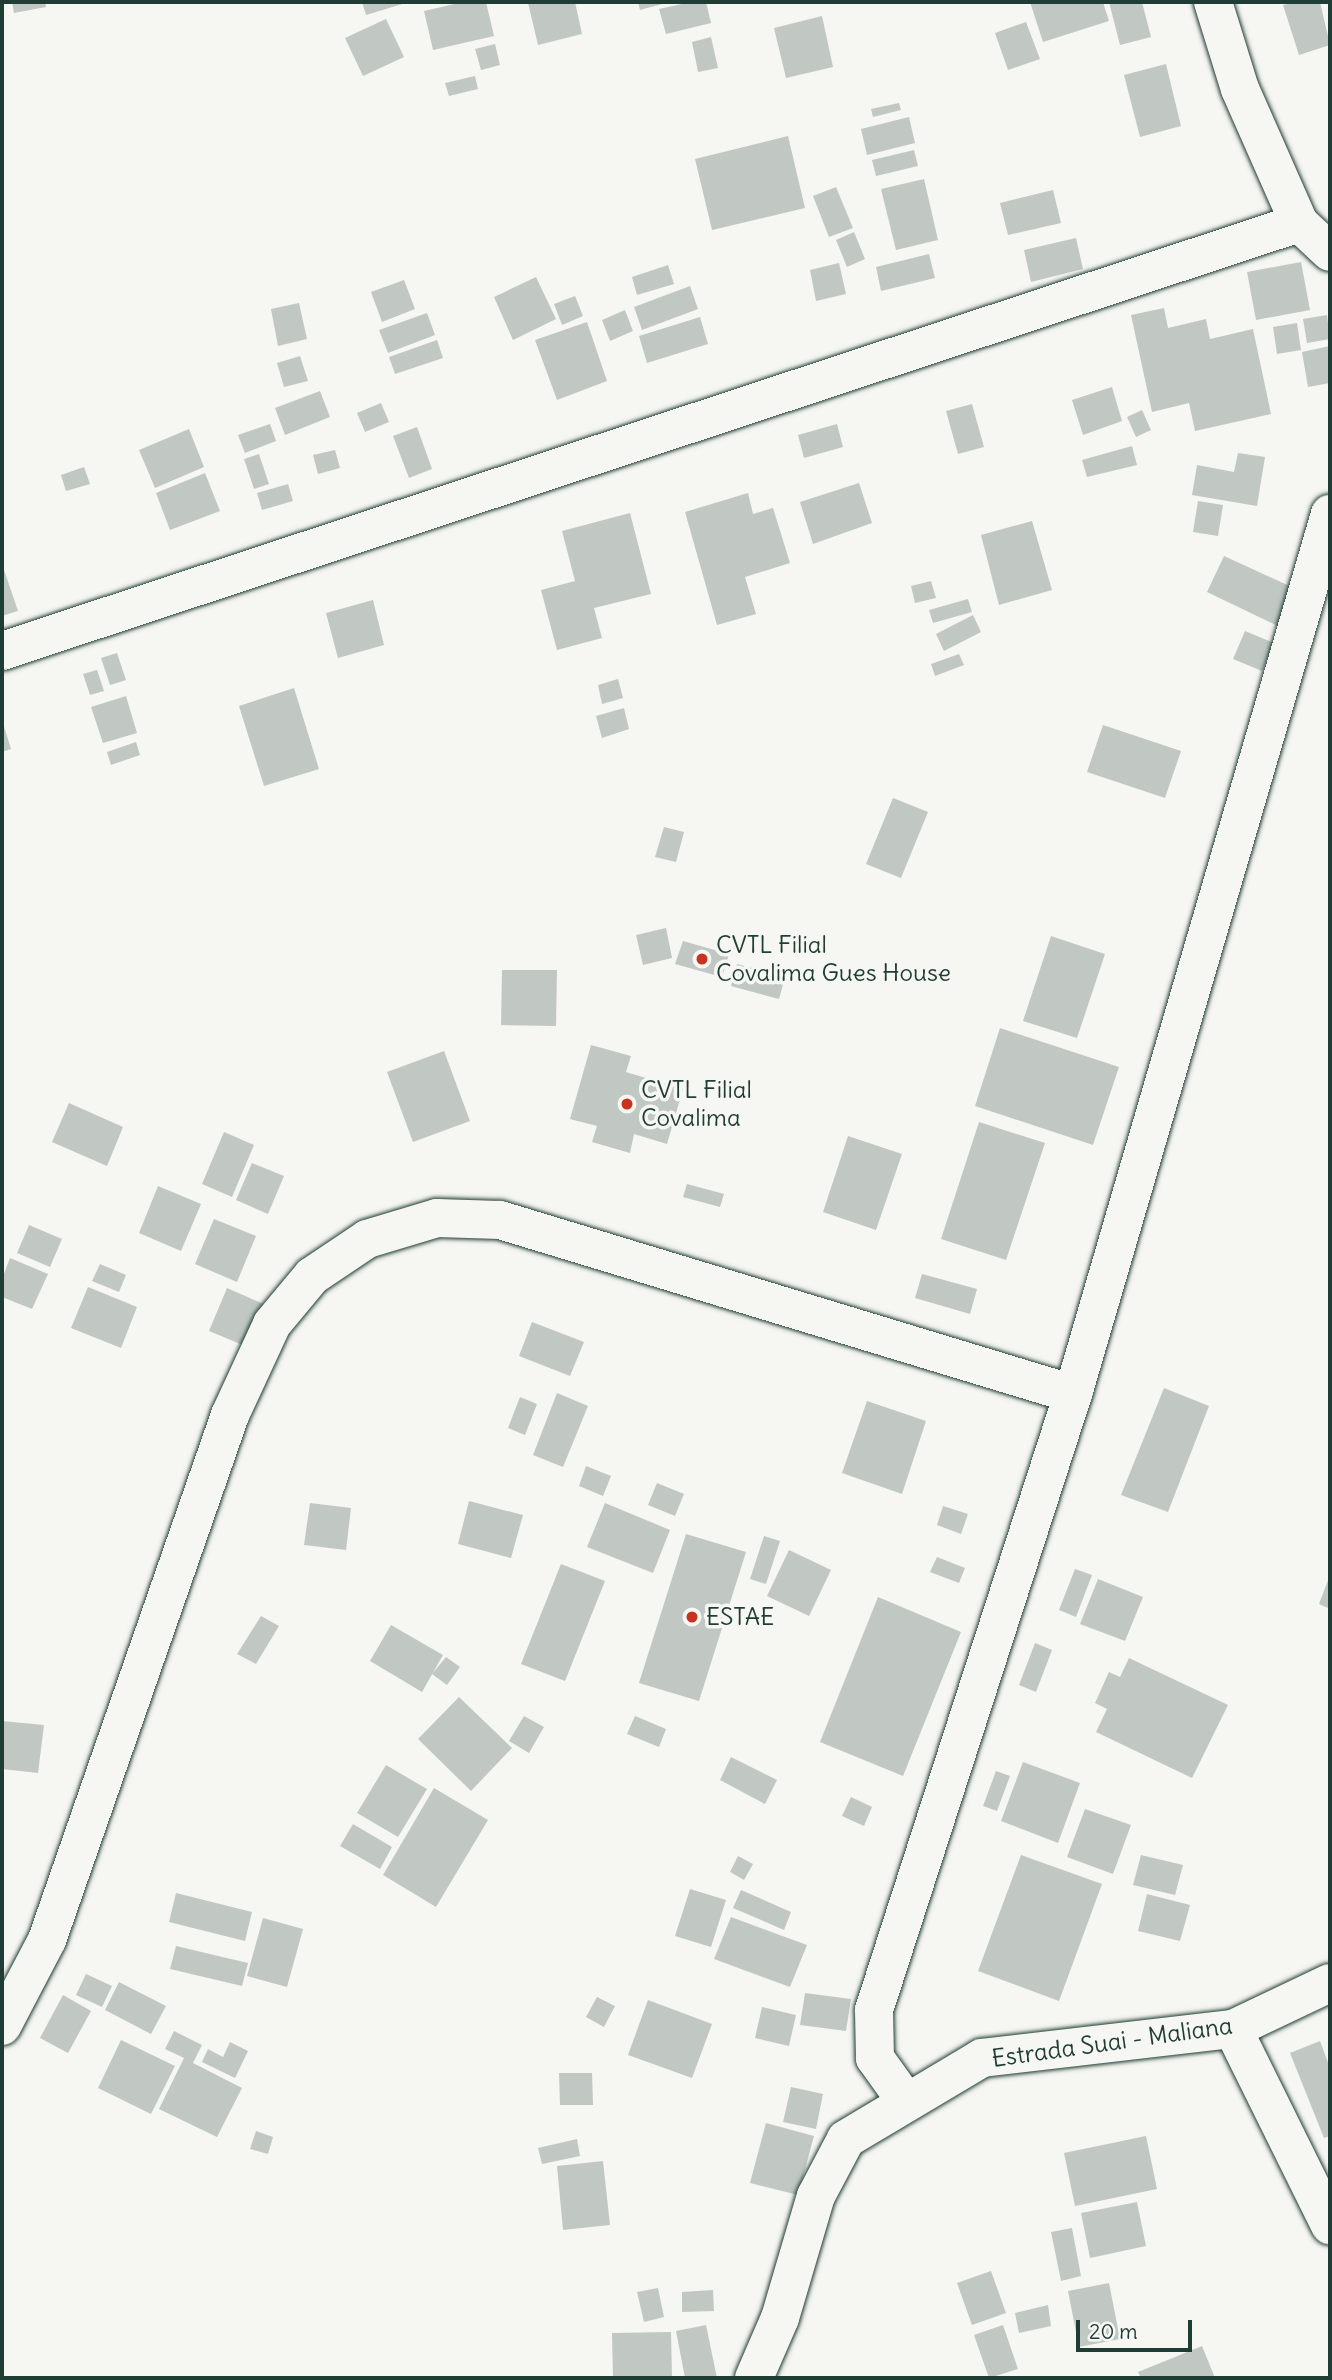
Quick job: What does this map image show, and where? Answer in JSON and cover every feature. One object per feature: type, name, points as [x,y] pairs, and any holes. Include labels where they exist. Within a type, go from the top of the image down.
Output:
[{"type":"street","points":[[1213,2],[1240,89],[1299,223],[1330,252]]},
{"type":"street","points":[[2,651],[1299,223]]},
{"type":"street","points":[[905,2101],[875,2058],[874,2010],[1073,1394],[1330,514]]},
{"type":"street","points":[[2,2026],[47,1940],[230,1415],[272,1324],[312,1276],[367,1239],[437,1218],[500,1220],[1073,1394]]},
{"type":"street","name":"Estrada Suai - Maliana","points":[[754,2378],[780,2318],[816,2196],[846,2139],[905,2101],[982,2058],[1233,2029],[1330,1983]]},
{"type":"street","points":[[1233,2029],[1330,2225]]},
{"type":"street","name":"Estrada Suai - Maliana","points":[[773,2378],[780,2318]]},
{"type":"building","points":[[12,2],[45,2],[46,7],[14,13]]},
{"type":"building","points":[[362,2],[409,2],[366,15]]},
{"type":"building","points":[[463,2],[486,2],[494,36],[433,50],[424,11]]},
{"type":"building","points":[[575,2],[582,34],[538,45],[528,3]]},
{"type":"building","points":[[638,2],[666,2],[666,3],[640,10]]},
{"type":"building","points":[[691,2],[706,2],[711,23],[666,34],[659,9]]},
{"type":"building","points":[[1030,2],[1103,2],[1109,21],[1043,42]]},
{"type":"building","points":[[1109,2],[1142,2],[1151,37],[1120,45]]},
{"type":"building","points":[[1294,2],[1320,2],[1330,45],[1299,55],[1283,5]]},
{"type":"building","points":[[822,16],[833,67],[786,78],[774,28]]},
{"type":"building","points":[[386,19],[404,57],[363,76],[345,38]]},
{"type":"building","points":[[1026,22],[1040,59],[1008,70],[995,33]]},
{"type":"building","points":[[711,37],[718,68],[698,72],[692,42]]},
{"type":"building","points":[[495,44],[500,65],[481,70],[475,49]]},
{"type":"building","points":[[1166,64],[1181,126],[1140,137],[1124,75]]},
{"type":"building","points":[[475,76],[478,89],[449,96],[445,83]]},
{"type":"building","points":[[899,103],[901,110],[873,117],[871,109]]},
{"type":"building","points":[[909,117],[915,143],[867,155],[861,129]]},
{"type":"building","points":[[788,136],[805,208],[712,230],[695,159]]},
{"type":"building","points":[[914,150],[918,166],[876,176],[872,160]]},
{"type":"building","points":[[924,179],[938,240],[896,250],[881,189]]},
{"type":"building","points":[[836,187],[853,228],[829,237],[813,196]]},
{"type":"building","points":[[1053,190],[1061,223],[1008,235],[1000,203]]},
{"type":"building","points":[[854,232],[865,259],[847,267],[836,240]]},
{"type":"building","points":[[1076,238],[1083,269],[1031,282],[1024,250]]},
{"type":"building","points":[[929,254],[935,278],[881,291],[876,267]]},
{"type":"building","points":[[1301,262],[1310,310],[1256,320],[1247,272]]},
{"type":"building","points":[[839,263],[846,294],[816,301],[810,270]]},
{"type":"building","points":[[668,265],[674,284],[637,295],[632,277]]},
{"type":"building","points":[[536,277],[556,319],[513,340],[494,297]]},
{"type":"building","points":[[404,280],[415,309],[382,322],[371,292]]},
{"type":"building","points":[[690,286],[698,309],[642,330],[634,307]]},
{"type":"building","points":[[575,296],[583,316],[562,325],[554,304]]},
{"type":"building","points":[[299,303],[307,339],[278,346],[271,309]]},
{"type":"building","points":[[1164,308],[1168,328],[1206,319],[1210,339],[1253,329],[1271,414],[1195,431],[1189,403],[1152,412],[1131,315]]},
{"type":"building","points":[[625,310],[633,331],[610,341],[602,320]]},
{"type":"building","points":[[427,313],[435,335],[388,353],[379,330]]},
{"type":"building","points":[[1327,315],[1330,339],[1307,343],[1303,319]]},
{"type":"building","points":[[700,317],[708,344],[647,363],[639,336]]},
{"type":"building","points":[[587,322],[607,381],[557,400],[535,340]]},
{"type":"building","points":[[1297,323],[1301,350],[1277,354],[1273,327]]},
{"type":"building","points":[[437,340],[443,358],[395,374],[389,357]]},
{"type":"building","points":[[1330,346],[1330,383],[1308,387],[1302,352]]},
{"type":"building","points":[[300,356],[308,381],[284,387],[277,363]]},
{"type":"building","points":[[1112,387],[1122,421],[1083,435],[1072,400]]},
{"type":"building","points":[[320,391],[330,417],[285,435],[275,408]]},
{"type":"building","points":[[381,403],[389,422],[365,432],[357,413]]},
{"type":"building","points":[[972,404],[984,447],[958,454],[946,411]]},
{"type":"building","points":[[1142,410],[1151,430],[1136,437],[1127,417]]},
{"type":"building","points":[[270,424],[276,441],[245,453],[238,435]]},
{"type":"building","points":[[837,424],[843,447],[804,458],[798,435]]},
{"type":"building","points":[[417,427],[432,469],[409,478],[393,436]]},
{"type":"building","points":[[189,429],[204,467],[155,488],[139,450]]},
{"type":"building","points":[[1132,446],[1137,465],[1087,477],[1082,460]]},
{"type":"building","points":[[335,450],[340,468],[318,474],[313,455]]},
{"type":"building","points":[[1238,453],[1265,457],[1257,506],[1192,495],[1197,465],[1234,472]]},
{"type":"building","points":[[259,454],[269,484],[254,489],[244,459]]},
{"type":"building","points":[[84,467],[90,484],[66,491],[61,475]]},
{"type":"building","points":[[205,473],[220,511],[170,530],[156,493]]},
{"type":"building","points":[[859,483],[872,523],[813,544],[800,502]]},
{"type":"building","points":[[288,484],[293,501],[262,510],[257,493]]},
{"type":"building","points":[[748,493],[753,514],[773,508],[790,563],[745,577],[756,614],[717,625],[685,512]]},
{"type":"building","points":[[1198,501],[1223,505],[1218,536],[1193,532]]},
{"type":"building","points":[[630,513],[651,594],[594,608],[602,638],[557,650],[541,590],[575,581],[562,531]]},
{"type":"building","points":[[1032,521],[1052,590],[999,605],[981,535]]},
{"type":"building","points":[[1224,556],[1296,589],[1278,626],[1207,592]]},
{"type":"building","points":[[2,564],[18,611],[2,616]]},
{"type":"building","points":[[931,581],[936,598],[915,603],[911,586]]},
{"type":"building","points":[[968,599],[972,612],[933,623],[929,610]]},
{"type":"building","points":[[373,600],[384,645],[338,658],[326,613]]},
{"type":"building","points":[[973,615],[981,632],[944,651],[936,634]]},
{"type":"building","points":[[1245,631],[1274,643],[1262,671],[1233,659]]},
{"type":"building","points":[[117,653],[126,680],[110,685],[101,658]]},
{"type":"building","points":[[959,654],[964,665],[935,676],[931,664]]},
{"type":"building","points":[[97,670],[104,691],[90,695],[83,674]]},
{"type":"building","points":[[618,679],[623,698],[602,704],[598,685]]},
{"type":"building","points":[[294,688],[319,769],[264,786],[239,706]]},
{"type":"building","points":[[126,696],[137,733],[103,743],[91,707]]},
{"type":"building","points":[[624,708],[629,729],[602,738],[596,716]]},
{"type":"building","points":[[2,720],[11,749],[2,752]]},
{"type":"building","points":[[1103,725],[1181,751],[1165,798],[1087,772]]},
{"type":"building","points":[[136,742],[140,755],[111,765],[107,752]]},
{"type":"building","points":[[893,798],[928,812],[901,878],[866,864]]},
{"type":"building","points":[[664,827],[684,832],[676,862],[655,857]]},
{"type":"building","points":[[666,928],[672,958],[643,965],[636,935]]},
{"type":"building","points":[[1051,936],[1105,954],[1077,1038],[1023,1021]]},
{"type":"building","name":"CVTL Filial Covalima Gues House","points":[[683,941],[729,954],[722,977],[675,964]]},
{"type":"building","name":"CVTL Filial Covalima Gues House","points":[[737,964],[785,977],[779,999],[731,986]]},
{"type":"building","points":[[502,970],[557,970],[556,1026],[501,1025]]},
{"type":"building","points":[[1000,1028],[1119,1067],[1093,1145],[975,1106]]},
{"type":"building","name":"CVTL Filial Covalima","points":[[591,1045],[631,1056],[626,1072],[683,1089],[667,1144],[634,1134],[630,1153],[592,1142],[597,1126],[570,1119]]},
{"type":"building","points":[[444,1051],[470,1121],[413,1142],[387,1072]]},
{"type":"building","points":[[69,1103],[123,1127],[107,1166],[52,1142]]},
{"type":"building","points":[[979,1122],[1045,1143],[1006,1260],[941,1239]]},
{"type":"building","points":[[224,1132],[254,1145],[232,1197],[202,1184]]},
{"type":"building","points":[[848,1136],[902,1154],[876,1230],[823,1212]]},
{"type":"building","points":[[252,1163],[284,1176],[268,1214],[236,1200]]},
{"type":"building","points":[[687,1184],[724,1194],[720,1207],[683,1197]]},
{"type":"building","points":[[158,1186],[201,1204],[181,1251],[139,1233]]},
{"type":"building","points":[[214,1219],[256,1236],[237,1282],[195,1264]]},
{"type":"building","points":[[29,1225],[62,1239],[50,1267],[17,1253]]},
{"type":"building","points":[[10,1258],[48,1274],[32,1309],[2,1297],[2,1279]]},
{"type":"building","points":[[100,1264],[126,1275],[119,1292],[92,1281]]},
{"type":"building","points":[[922,1274],[977,1289],[970,1314],[915,1298]]},
{"type":"building","points":[[88,1287],[137,1307],[121,1348],[71,1328]]},
{"type":"building","points":[[227,1288],[268,1306],[250,1348],[209,1331]]},
{"type":"building","points":[[532,1322],[584,1342],[570,1376],[519,1356]]},
{"type":"building","points":[[1164,1388],[1209,1406],[1168,1512],[1121,1495]]},
{"type":"building","points":[[557,1393],[588,1406],[563,1467],[533,1455]]},
{"type":"building","points":[[520,1397],[537,1404],[525,1435],[508,1428]]},
{"type":"building","points":[[867,1401],[926,1421],[902,1494],[842,1473]]},
{"type":"building","points":[[586,1466],[611,1476],[603,1496],[579,1486]]},
{"type":"building","points":[[657,1483],[684,1494],[675,1516],[648,1505]]},
{"type":"building","points":[[469,1501],[523,1515],[511,1558],[458,1544]]},
{"type":"building","points":[[310,1503],[351,1508],[346,1550],[304,1545]]},
{"type":"building","points":[[605,1503],[670,1530],[653,1573],[587,1547]]},
{"type":"building","points":[[943,1506],[968,1514],[961,1534],[937,1525]]},
{"type":"building","name":"ESTAE","points":[[686,1534],[746,1552],[699,1701],[639,1683]]},
{"type":"building","points":[[764,1536],[780,1541],[766,1584],[750,1579]]},
{"type":"building","points":[[789,1550],[831,1570],[809,1616],[767,1596]]},
{"type":"building","points":[[937,1557],[965,1568],[959,1583],[930,1572]]},
{"type":"building","points":[[561,1564],[605,1581],[565,1681],[521,1664]]},
{"type":"building","points":[[1075,1569],[1092,1575],[1076,1617],[1059,1610]]},
{"type":"building","points":[[1330,1575],[1330,1609],[1319,1604]]},
{"type":"building","points":[[1098,1579],[1143,1597],[1125,1641],[1080,1624]]},
{"type":"building","points":[[878,1597],[961,1632],[903,1776],[820,1742]]},
{"type":"building","points":[[261,1616],[279,1626],[256,1664],[237,1654]]},
{"type":"building","points":[[391,1625],[443,1655],[422,1692],[370,1661]]},
{"type":"building","points":[[1035,1643],[1052,1650],[1036,1692],[1019,1685]]},
{"type":"building","points":[[446,1657],[460,1667],[447,1685],[432,1674]]},
{"type":"building","points":[[1129,1658],[1228,1705],[1192,1778],[1096,1732],[1107,1709],[1095,1703],[1109,1672],[1120,1677]]},
{"type":"building","points":[[459,1697],[512,1748],[471,1791],[418,1739]]},
{"type":"building","points":[[524,1716],[544,1727],[529,1753],[509,1741]]},
{"type":"building","points":[[635,1716],[666,1729],[659,1747],[627,1734]]},
{"type":"building","points":[[2,1721],[44,1725],[38,1773],[2,1769]]},
{"type":"building","points":[[731,1757],[777,1780],[765,1804],[720,1780]]},
{"type":"building","points":[[1023,1762],[1080,1783],[1058,1843],[1001,1821]]},
{"type":"building","points":[[386,1765],[427,1789],[398,1837],[357,1813]]},
{"type":"building","points":[[996,1771],[1010,1776],[997,1811],[983,1806]]},
{"type":"building","points":[[434,1788],[488,1820],[436,1907],[383,1875]]},
{"type":"building","points":[[851,1797],[872,1807],[864,1826],[842,1816]]},
{"type":"building","points":[[1085,1809],[1131,1825],[1113,1874],[1067,1857]]},
{"type":"building","points":[[353,1824],[392,1847],[380,1869],[340,1846]]},
{"type":"building","points":[[1021,1855],[1102,1884],[1059,2001],[978,1971]]},
{"type":"building","points":[[1141,1855],[1183,1865],[1175,1895],[1133,1885]]},
{"type":"building","points":[[738,1856],[753,1864],[744,1880],[730,1872]]},
{"type":"building","points":[[690,1889],[726,1900],[711,1947],[675,1936]]},
{"type":"building","points":[[741,1890],[791,1912],[784,1930],[733,1908]]},
{"type":"building","points":[[176,1893],[252,1912],[245,1941],[169,1922]]},
{"type":"building","points":[[1147,1894],[1190,1905],[1180,1941],[1138,1931]]},
{"type":"building","points":[[731,1917],[807,1945],[790,1987],[714,1959]]},
{"type":"building","points":[[263,1918],[303,1929],[287,1987],[247,1976]]},
{"type":"building","points":[[176,1946],[248,1963],[242,1986],[170,1969]]},
{"type":"building","points":[[86,1974],[112,1986],[102,2007],[76,1995]]},
{"type":"building","points":[[119,1982],[166,2006],[151,2034],[105,2010]]},
{"type":"building","points":[[805,1993],[851,1999],[846,2031],[800,2025]]},
{"type":"building","points":[[63,1995],[91,2011],[68,2053],[40,2038]]},
{"type":"building","points":[[597,1997],[615,2006],[604,2027],[586,2017]]},
{"type":"building","points":[[648,2000],[712,2024],[692,2078],[628,2055]]},
{"type":"building","points":[[762,2007],[796,2015],[789,2046],[755,2038]]},
{"type":"building","points":[[174,2031],[202,2045],[193,2063],[242,2088],[217,2137],[159,2109],[184,2058],[165,2049]]},
{"type":"building","points":[[121,2040],[175,2066],[151,2114],[98,2088]]},
{"type":"building","points":[[1320,2041],[1330,2068],[1330,2136],[1324,2138],[1290,2053]]},
{"type":"building","points":[[230,2042],[248,2051],[235,2078],[202,2062],[208,2049],[223,2057]]},
{"type":"building","points":[[559,2073],[592,2073],[593,2105],[560,2105]]},
{"type":"building","points":[[791,2087],[823,2094],[816,2129],[783,2122]]},
{"type":"building","points":[[766,2123],[814,2136],[798,2195],[750,2183]]},
{"type":"building","points":[[256,2131],[273,2137],[268,2154],[250,2149]]},
{"type":"building","points":[[1146,2136],[1157,2189],[1075,2206],[1064,2153]]},
{"type":"building","points":[[577,2139],[580,2156],[542,2164],[538,2148]]},
{"type":"building","points":[[603,2161],[610,2225],[563,2230],[557,2166]]},
{"type":"building","points":[[1137,2202],[1146,2246],[1090,2258],[1081,2213]]},
{"type":"building","points":[[1072,2228],[1081,2276],[1061,2281],[1051,2232]]},
{"type":"building","points":[[991,2271],[1006,2313],[972,2325],[957,2283]]},
{"type":"building","points":[[1109,2283],[1120,2339],[1079,2347],[1068,2291]]},
{"type":"building","points":[[658,2288],[664,2317],[644,2322],[637,2292]]},
{"type":"building","points":[[713,2290],[714,2311],[682,2312],[682,2292]]},
{"type":"building","points":[[1048,2305],[1051,2326],[1019,2333],[1015,2313]]},
{"type":"building","points":[[706,2325],[717,2378],[685,2378],[676,2331]]},
{"type":"building","points":[[1003,2325],[1018,2369],[989,2378],[974,2335]]},
{"type":"building","points":[[671,2332],[672,2378],[613,2378],[612,2333]]},
{"type":"building","points":[[1202,2346],[1215,2378],[1141,2378],[1138,2372]]},
{"type":"place","name":"CVTL Filial Covalima Gues House","points":[[702,959]]},
{"type":"place","name":"CVTL Filial Covalima","points":[[627,1104]]},
{"type":"place","name":"ESTAE","points":[[692,1617]]}]
